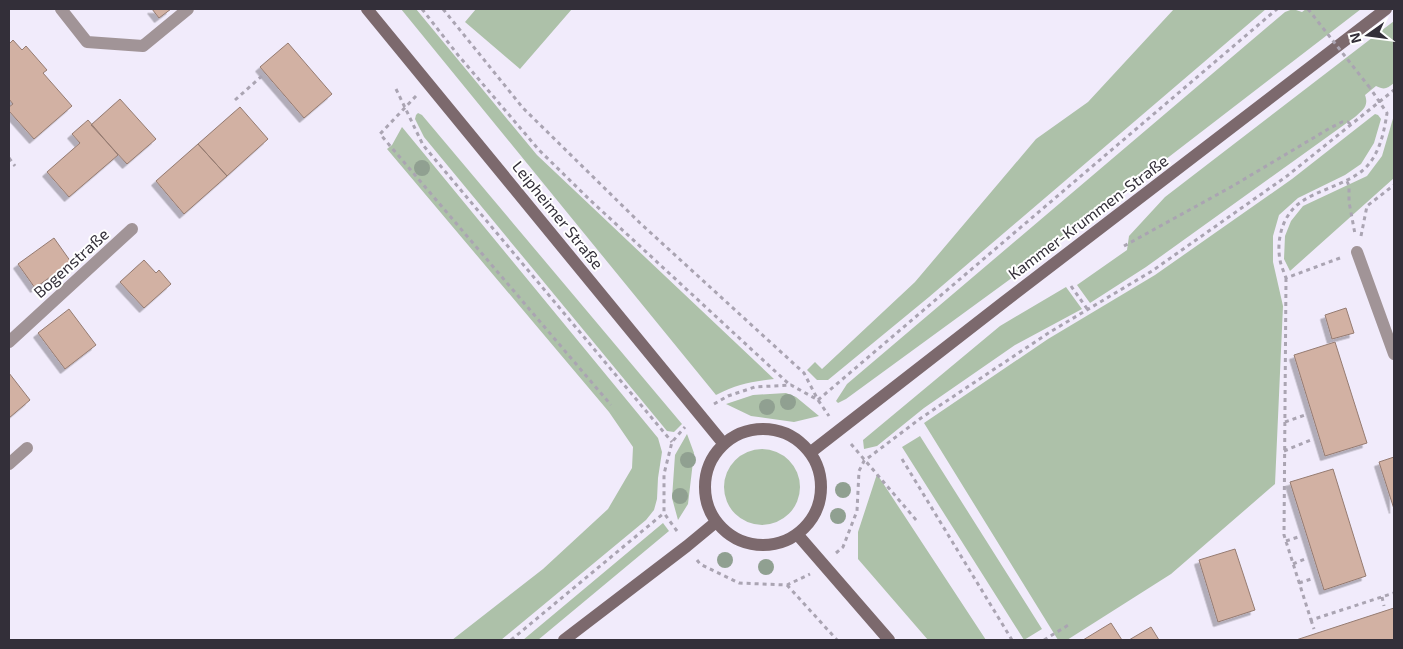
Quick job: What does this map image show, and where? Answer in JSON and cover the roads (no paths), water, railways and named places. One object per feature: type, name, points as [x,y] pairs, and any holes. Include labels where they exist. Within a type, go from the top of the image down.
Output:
[{"type":"main road","name":"Leipheimer Straße","points":[[367,9],[723,443]]},
{"type":"main road","name":"Kammer-Krummen-Straße","points":[[811,452],[981,319],[1386,9]]},
{"type":"main road","points":[[759,428],[779,430],[797,438],[811,452],[819,469],[822,487],[819,505],[810,521],[797,534],[781,542],[763,546],[746,543],[729,535],[716,522],[708,507],[704,490],[705,473],[712,457],[723,443],[739,432],[759,428]]},
{"type":"main road","points":[[564,640],[716,522]]},
{"type":"main road","points":[[797,534],[888,640]]},
{"type":"street","points":[[61,9],[87,42],[143,46],[188,9]]},
{"type":"street","name":"Bogenstraße","points":[[9,342],[132,229]]},
{"type":"street","points":[[1357,252],[1394,354]]},
{"type":"street","points":[[9,464],[26,448]]}]
